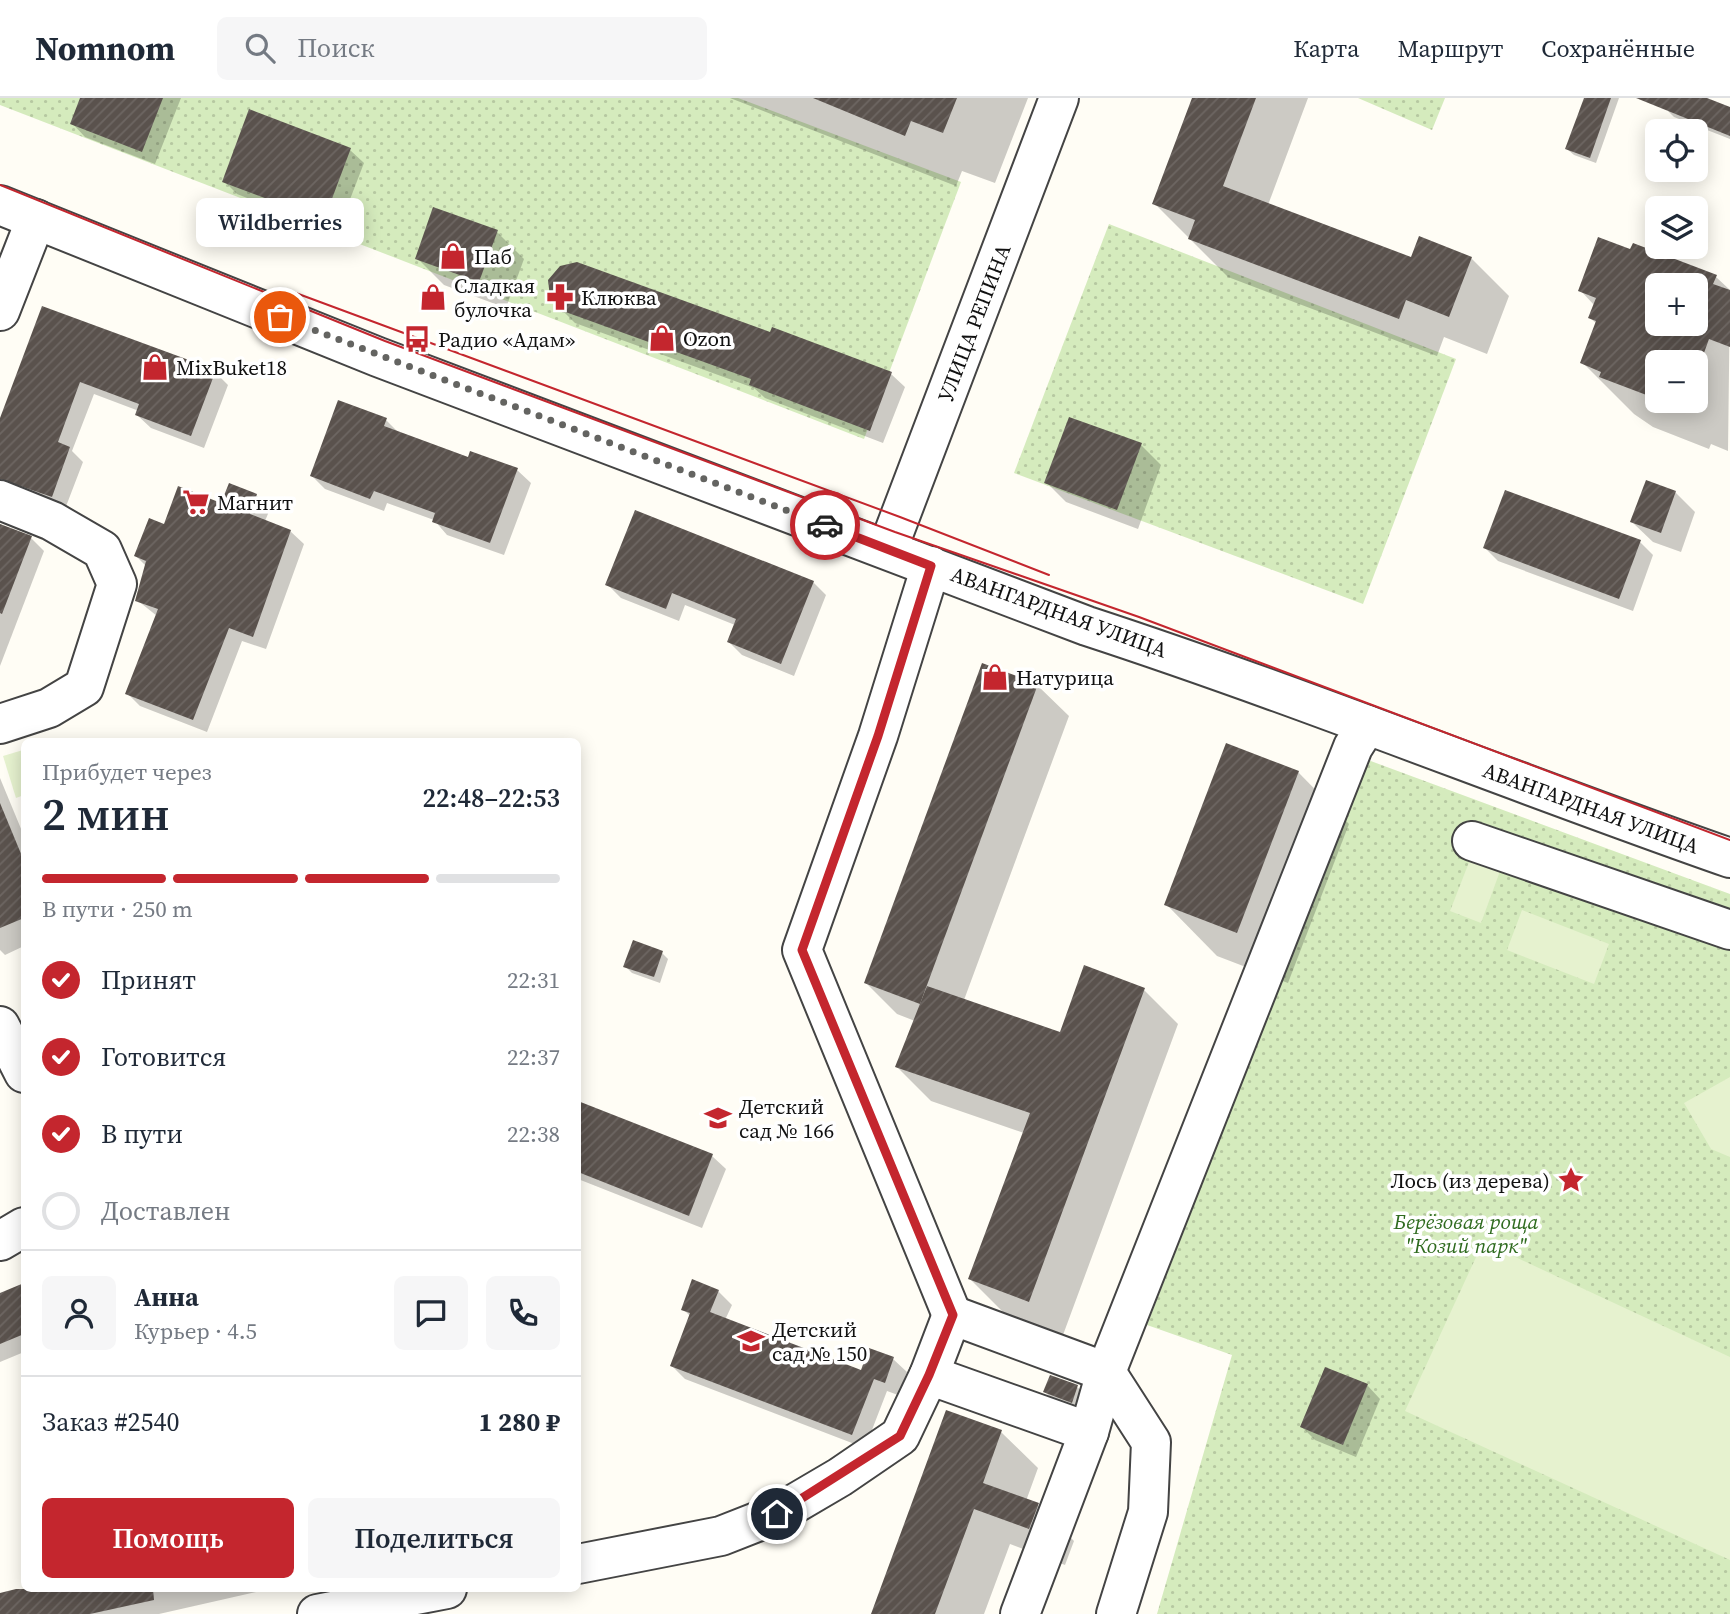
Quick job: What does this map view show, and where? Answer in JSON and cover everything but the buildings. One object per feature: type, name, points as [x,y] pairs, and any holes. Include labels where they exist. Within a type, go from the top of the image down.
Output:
[{"type":"street","name":"УЛИЦА РЕПИНА","points":[[888,548],[1059,98]]},
{"type":"street","name":"АВАНГАРДНАЯ УЛИЦА","points":[[0,205],[378,357],[888,548],[1087,626],[1205,664],[1730,858]]},
{"type":"street","points":[[0,310],[36,219]]},
{"type":"street","points":[[0,499],[52,521],[102,550],[117,584],[84,687],[49,708],[0,724]]},
{"type":"street","points":[[581,1563],[721,1536],[777,1514],[840,1477],[900,1436],[953,1315],[802,950],[878,736],[931,566]]},
{"type":"street","points":[[1020,1614],[1089,1432],[1106,1372],[1349,759],[1367,725]]},
{"type":"street","points":[[1472,841],[1730,930]]},
{"type":"street","points":[[0,1026],[21,1067]]},
{"type":"street","points":[[0,1241],[21,1229]]},
{"type":"street","points":[[953,1315],[1106,1372],[1151,1442],[1148,1512],[1116,1614]]},
{"type":"street","points":[[929,1375],[1089,1432]]},
{"type":"street","points":[[317,1614],[431,1592]]},
{"type":"green space","points":[[0,98],[738,98],[961,182],[864,439],[0,105]]},
{"type":"green space","points":[[1358,98],[1445,98],[1432,130]]},
{"type":"green space","points":[[1109,224],[1456,359],[1363,604],[1014,473]]},
{"type":"green space","points":[[21,751],[21,796],[16,798],[3,756]]},
{"type":"green space","name":"Берёзовая роща \"Козий парк\"","points":[[1368,760],[1730,894],[1730,1614],[1157,1614],[1232,1355],[1147,1325]]},
{"type":"green space","points":[[1473,852],[1503,863],[1481,923],[1450,911]]},
{"type":"green space","points":[[1522,910],[1609,944],[1594,984],[1507,950]]},
{"type":"green space","points":[[1730,1077],[1730,1157],[1711,1149],[1684,1103]]},
{"type":"green space","points":[[1483,1242],[1730,1357],[1730,1560],[1405,1411]]},
{"type":"tram line","points":[[0,185],[385,341],[895,532],[1139,617],[1730,840]]},
{"type":"tram line","points":[[285,289],[1049,575]]},
{"type":"way so far","points":[[280,317],[378,357],[825,525]]},
{"type":"place","name":"Паб","points":[[453,256]]},
{"type":"place","name":"Сладкая булочка","points":[[433,297]]},
{"type":"place","name":"Клюква","points":[[560,297]]},
{"type":"place","name":"Wildberries","points":[[280,317]]},
{"type":"place","name":"Ozon","points":[[662,338]]},
{"type":"place","name":"Радио «Адам»","points":[[417,339]]},
{"type":"place","name":"MixBuket18","points":[[155,367]]},
{"type":"place","name":"Магнит","points":[[196,502]]},
{"type":"place","name":"Натурица","points":[[995,677]]},
{"type":"place","name":"Детский сад № 166","points":[[718,1118]]},
{"type":"place","name":"Лось (из дерева)","points":[[1571,1180]]},
{"type":"place","name":"Детский сад № 150","points":[[751,1341]]},
{"type":"route","points":[[777,1514],[840,1477],[900,1436],[953,1315],[802,950],[878,736],[931,566],[825,525]]}]
